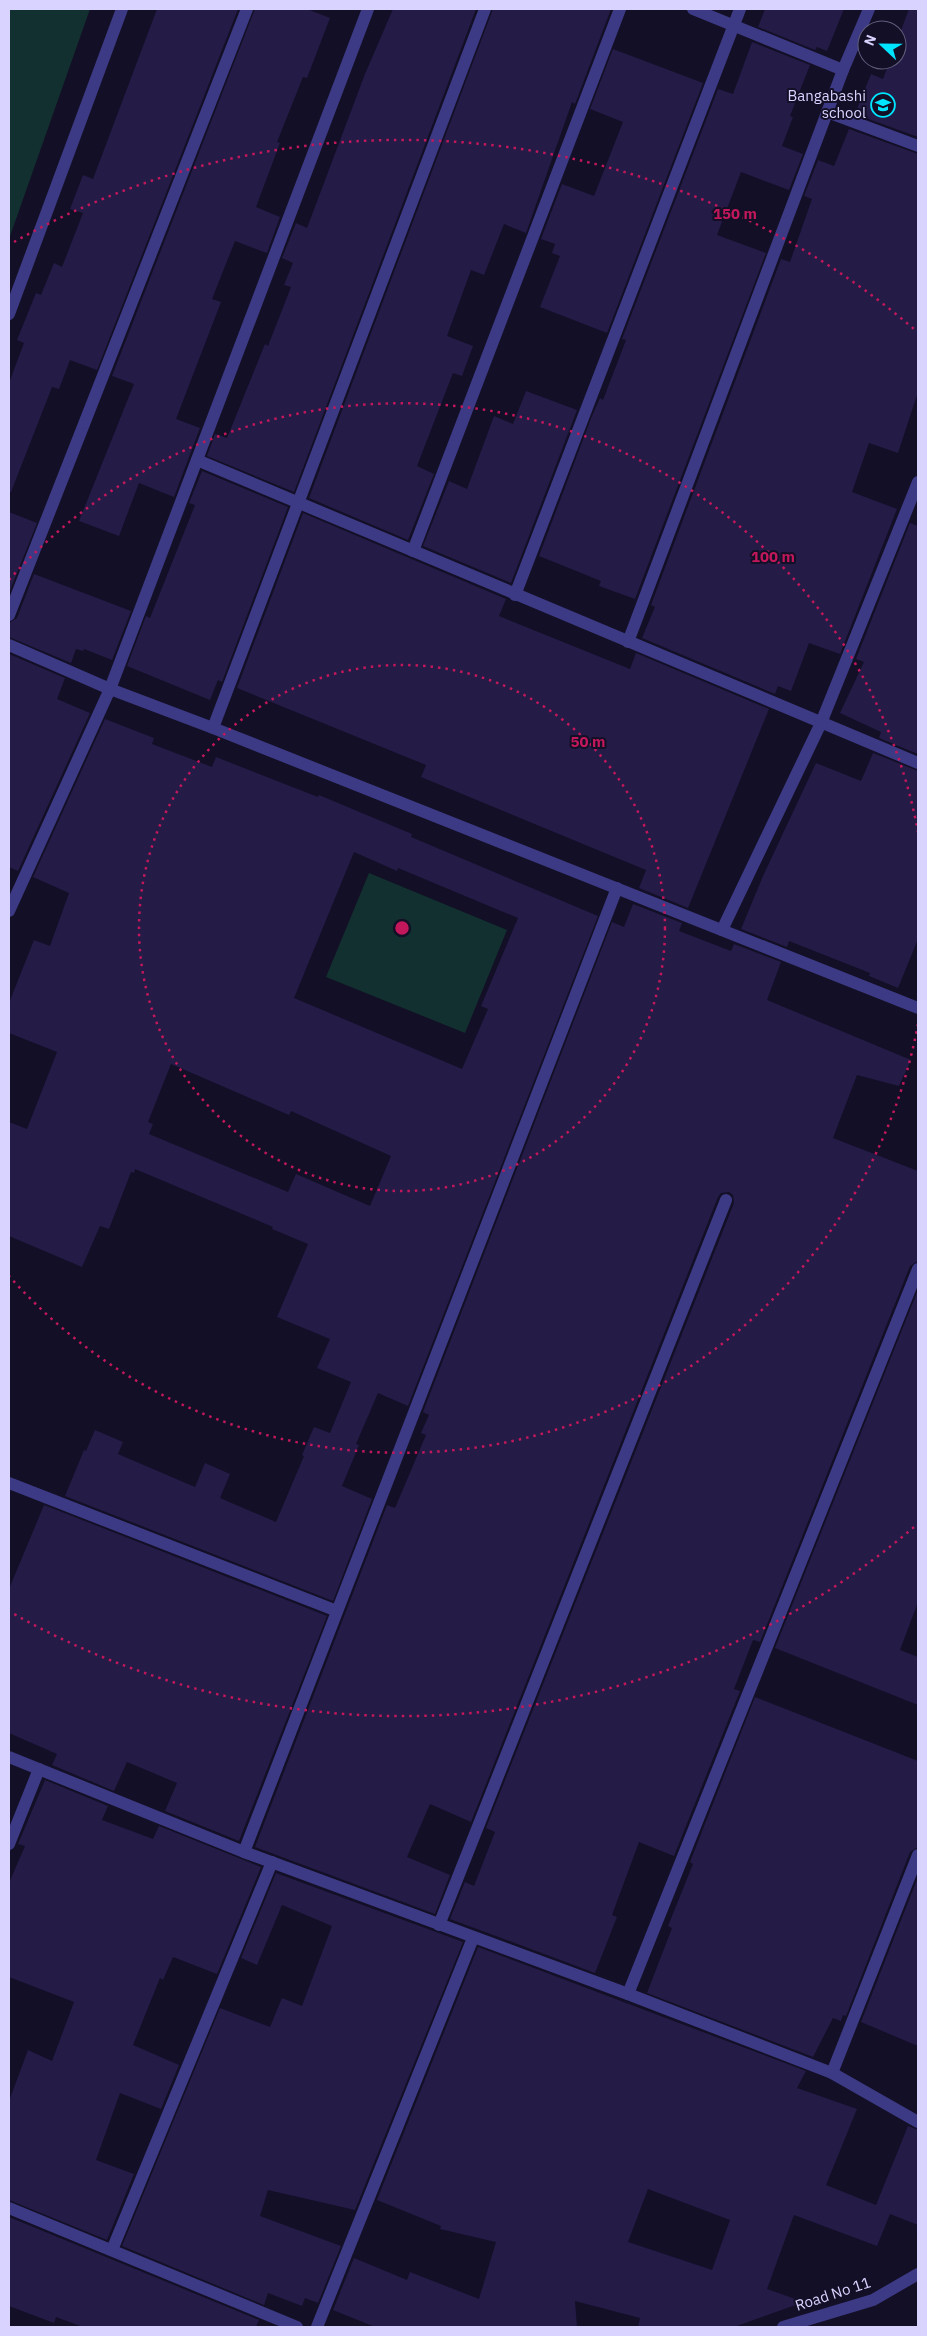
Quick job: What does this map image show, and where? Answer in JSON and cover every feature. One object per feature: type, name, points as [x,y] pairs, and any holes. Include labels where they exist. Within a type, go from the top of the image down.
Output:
[{"type":"street","points":[[9,314],[122,9]]},
{"type":"street","points":[[9,615],[247,9]]},
{"type":"street","points":[[9,911],[110,689],[368,9]]},
{"type":"street","points":[[213,728],[485,9]]},
{"type":"street","points":[[413,551],[620,9]]},
{"type":"street","points":[[693,9],[843,70]]},
{"type":"street","points":[[515,595],[740,9]]},
{"type":"street","points":[[628,642],[827,112],[869,9]]},
{"type":"street","points":[[827,112],[918,146]]},
{"type":"street","points":[[196,460],[918,764]]},
{"type":"street","points":[[722,930],[820,723],[918,482]]},
{"type":"street","points":[[9,645],[110,689],[213,728],[918,1008]]},
{"type":"street","points":[[244,1852],[617,888]]},
{"type":"street","points":[[439,1925],[726,1200]]},
{"type":"street","points":[[628,1994],[918,1269]]},
{"type":"street","points":[[9,1483],[337,1611]]},
{"type":"street","points":[[9,1757],[244,1852],[628,1994],[832,2073],[918,2122]]},
{"type":"street","points":[[9,1844],[39,1769]]},
{"type":"street","points":[[832,2073],[918,1855]]},
{"type":"street","points":[[112,2250],[272,1862]]},
{"type":"street","points":[[317,2327],[473,1938]]},
{"type":"street","points":[[9,2208],[297,2327]]},
{"type":"street","name":"Road No 11","points":[[782,2327],[873,2300],[918,2274]]},
{"type":"green space","points":[[9,9],[90,9],[9,239]]},
{"type":"green space","points":[[369,873],[507,930],[465,1033],[326,977]]},
{"type":"building","points":[[157,9],[238,9],[97,370],[70,360],[59,389],[52,387],[11,492],[9,492],[9,383],[24,343],[17,340],[36,293],[41,295],[54,263],[62,267],[83,213],[70,209],[83,175],[93,179]]},
{"type":"building","points":[[255,9],[307,9],[330,18],[307,78],[303,77],[277,142],[280,143],[256,207],[280,217],[267,253],[235,241],[212,299],[221,302],[176,419],[200,428],[174,497],[139,483],[119,536],[79,521],[134,384],[112,376]]},
{"type":"building","points":[[393,9],[476,9],[294,492],[207,456],[215,434],[227,438],[265,344],[268,346],[291,287],[284,285],[293,263],[282,258],[296,223],[307,228],[365,74]]},
{"type":"building","points":[[493,9],[611,9],[575,104],[572,102],[526,233],[504,224],[484,275],[471,270],[447,336],[473,346],[462,376],[453,373],[417,466],[434,474],[408,540],[309,498]]},
{"type":"building","points":[[765,9],[844,9],[827,51],[817,47],[815,50],[758,27]]},
{"type":"building","points":[[909,9],[918,9],[918,137],[855,114],[871,74],[883,79],[886,70],[907,70],[907,20],[905,20]]},
{"type":"building","points":[[752,42],[810,65],[790,116],[793,117],[782,146],[803,154],[789,190],[741,172],[717,235],[766,253],[635,599],[599,586],[601,581],[539,556],[592,416],[600,398],[603,400],[626,340],[622,339],[718,89],[733,94]]},
{"type":"building","points":[[613,49],[703,83],[607,333],[540,307],[560,256],[552,253],[555,244],[541,239],[562,184],[594,196],[623,122],[590,109]]},
{"type":"building","points":[[849,129],[918,154],[918,392],[898,453],[869,443],[852,492],[897,509],[840,654],[809,643],[791,691],[778,686],[775,694],[642,638],[655,607],[651,605],[781,259],[790,262],[812,199],[804,196],[818,160],[834,166]]},
{"type":"building","points":[[526,391],[577,410],[511,583],[423,546],[449,481],[467,489],[494,416],[513,424]]},
{"type":"building","points":[[202,471],[288,507],[222,682],[218,680],[210,700],[127,666],[146,616],[150,618],[195,505],[189,503]]},
{"type":"building","points":[[9,512],[37,523],[9,593]]},
{"type":"building","points":[[303,513],[506,599],[499,616],[630,669],[636,653],[769,709],[688,908],[639,888],[646,870],[421,777],[426,765],[237,688]]},
{"type":"building","points":[[910,523],[918,526],[918,754],[879,738],[881,732],[840,713],[864,662],[856,659]]},
{"type":"building","points":[[34,574],[131,611],[112,660],[84,649],[83,651],[76,649],[71,663],[9,637],[9,623],[17,618]]},
{"type":"building","points":[[9,654],[65,678],[57,699],[90,713],[18,871],[9,867]]},
{"type":"building","points":[[105,719],[154,738],[152,744],[212,767],[216,757],[318,797],[319,795],[412,834],[411,837],[598,916],[408,1406],[378,1393],[356,1444],[359,1445],[342,1486],[372,1499],[333,1601],[65,1496],[84,1450],[86,1451],[95,1430],[123,1442],[118,1454],[195,1487],[205,1463],[230,1474],[220,1498],[276,1522],[314,1427],[330,1433],[351,1382],[317,1368],[330,1339],[277,1317],[308,1244],[272,1229],[273,1227],[135,1169],[134,1173],[131,1172],[109,1229],[100,1226],[82,1267],[9,1236],[9,1122],[27,1129],[57,1052],[9,1033],[9,1003],[34,940],[50,946],[69,893],[33,877]],"holes":[[[354,852],[397,871],[398,868],[518,918],[481,1006],[488,1009],[462,1069],[294,998]],[[171,1064],[289,1115],[291,1111],[391,1156],[370,1206],[296,1174],[288,1192],[149,1134],[153,1124],[148,1122]]]},
{"type":"building","points":[[873,753],[918,771],[918,939],[898,988],[869,976],[870,973],[789,941],[787,947],[741,929],[763,876],[816,763],[861,781]]},
{"type":"building","points":[[633,904],[682,923],[679,931],[731,951],[734,944],[781,962],[767,1000],[911,1060],[899,1086],[857,1075],[833,1138],[918,1171],[918,1261],[910,1266],[760,1642],[753,1640],[734,1689],[740,1691],[674,1856],[639,1842],[612,1915],[617,1917],[595,1973],[450,1919],[465,1882],[474,1886],[495,1832],[486,1828],[734,1203],[733,1195],[729,1192],[721,1193],[718,1197],[471,1822],[430,1804],[407,1857],[450,1875],[435,1914],[255,1847],[387,1505],[395,1508],[426,1435],[421,1433],[429,1415],[423,1412],[612,922],[624,927]]},
{"type":"building","points":[[918,1290],[918,1602],[900,1650],[918,1657],[918,1705],[775,1648]]},
{"type":"building","points":[[44,1505],[327,1616],[239,1841],[165,1811],[177,1783],[127,1762],[114,1791],[52,1765],[57,1754],[9,1733],[9,1589]]},
{"type":"building","points":[[755,1697],[918,1761],[918,1847],[910,1852],[846,2016],[843,2015],[841,2021],[833,2018],[813,2057],[647,1993],[672,1928],[668,1926],[693,1864],[690,1862]]},
{"type":"building","points":[[45,1780],[108,1806],[102,1820],[153,1839],[159,1826],[261,1867],[217,1974],[173,1957],[163,1980],[160,1978],[133,2045],[179,2065],[161,2109],[120,2093],[96,2160],[134,2174],[107,2240],[9,2200],[9,2101],[28,2050],[52,2061],[74,2002],[9,1977],[9,1883],[25,1846],[18,1844]]},
{"type":"building","points":[[276,1873],[463,1942],[355,2210],[268,2190],[260,2216],[341,2246],[318,2303],[305,2298],[302,2306],[268,2293],[264,2305],[122,2246],[220,2008],[270,2027],[282,1998],[302,2006],[332,1926],[282,1905],[257,1965],[241,1958]]},
{"type":"building","points":[[918,1877],[918,2046],[861,2022]]},
{"type":"building","points":[[478,1947],[806,2071],[797,2088],[857,2109],[826,2185],[876,2205],[908,2126],[918,2130],[918,2225],[890,2214],[877,2246],[794,2215],[767,2289],[804,2302],[734,2327],[638,2327],[640,2318],[575,2301],[577,2327],[375,2327],[333,2310],[354,2258],[407,2280],[410,2272],[479,2299],[496,2242],[440,2229],[441,2226],[377,2200]],"holes":[[[648,2189],[730,2220],[712,2270],[628,2242]]]},
{"type":"building","points":[[9,2217],[259,2320],[256,2327],[83,2327],[56,2317],[54,2323],[9,2306]]},
{"type":"place","name":"Bangabashi school","points":[[883,105]]}]
